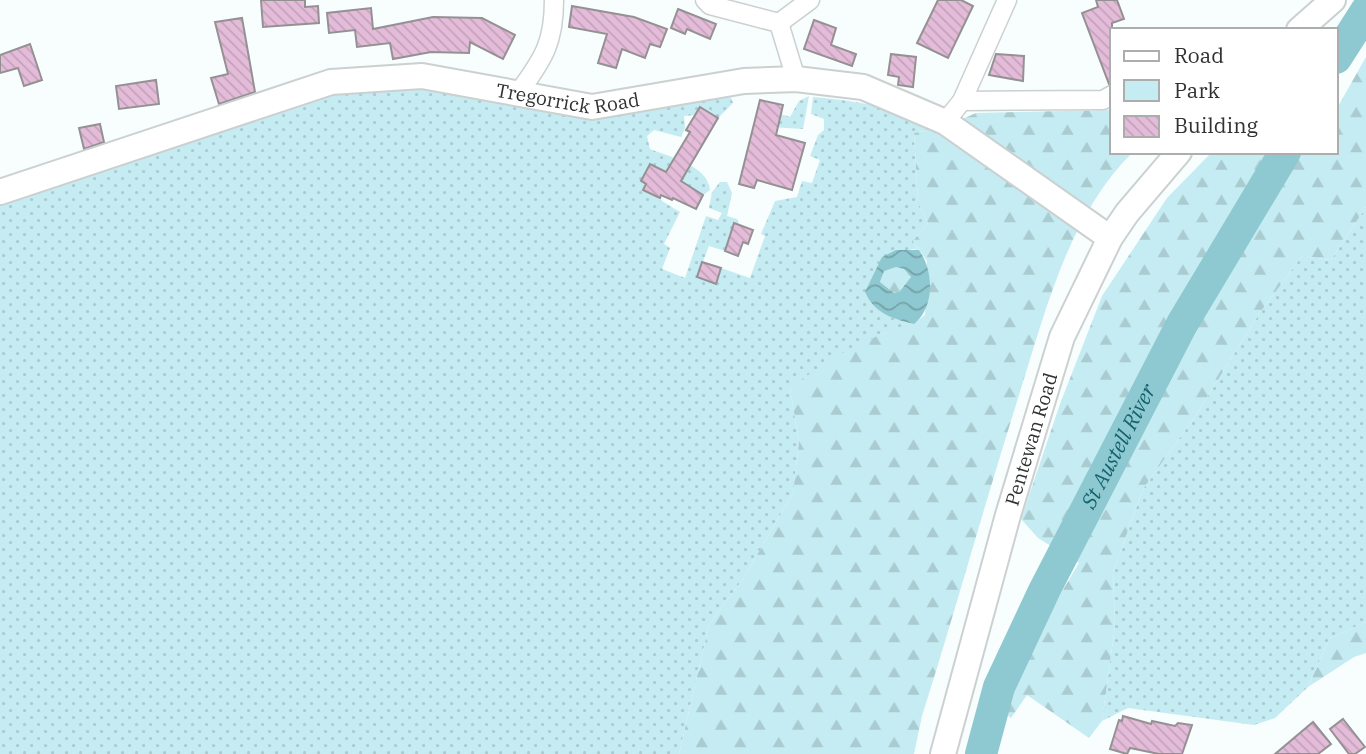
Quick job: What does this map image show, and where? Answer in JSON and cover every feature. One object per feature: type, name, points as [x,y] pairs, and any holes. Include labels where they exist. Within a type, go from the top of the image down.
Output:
[{"type":"street","points":[[519,92],[542,57],[553,32],[554,0]]},
{"type":"street","points":[[705,0],[710,5],[779,23]]},
{"type":"street","points":[[779,23],[810,0]]},
{"type":"street","points":[[945,122],[962,101],[1007,0]]},
{"type":"street","points":[[1301,28],[1333,0]]},
{"type":"street","points":[[779,23],[796,79]]},
{"type":"street","name":"Tregorrick Road","points":[[1,187],[331,82],[422,76],[592,107],[744,81],[796,79],[863,87],[945,122],[1110,238]]},
{"type":"street","points":[[962,101],[1103,100],[1110,96]]},
{"type":"street","name":"Pentewan Road","points":[[943,754],[1041,401],[1062,337],[1110,238],[1126,213],[1177,154]]},
{"type":"green space","points":[[1366,57],[1366,207],[1331,260],[1302,256],[1259,314],[1196,415],[1143,489],[1113,572],[1115,626],[1102,721],[1089,738],[1027,695],[1011,718],[1001,710],[1024,655],[1079,563],[1038,538],[1021,519],[1060,404],[1102,296],[1167,198],[1210,154],[1338,154],[1338,106]]},
{"type":"green space","points":[[424,83],[585,113],[729,93],[733,103],[718,118],[700,108],[695,115],[684,116],[685,128],[681,137],[654,130],[647,136],[650,149],[695,168],[708,181],[710,190],[703,195],[650,164],[641,181],[646,184],[644,190],[680,212],[664,244],[670,248],[662,269],[685,278],[706,216],[718,220],[722,213],[709,208],[712,192],[720,182],[727,182],[732,193],[727,216],[737,219],[739,225],[734,224],[725,251],[709,246],[697,277],[716,284],[721,268],[750,278],[765,236],[761,234],[775,201],[797,197],[802,181],[812,183],[820,160],[810,156],[818,135],[824,130],[824,119],[811,114],[813,97],[880,107],[944,127],[914,133],[918,202],[928,223],[913,241],[919,250],[912,249],[865,292],[873,305],[885,314],[914,324],[883,334],[859,346],[790,388],[799,442],[793,493],[743,579],[709,625],[679,754],[0,754],[0,202],[282,100]]},
{"type":"green space","points":[[809,96],[803,129],[771,127],[781,114],[790,117],[799,101]]},
{"type":"green space","points":[[1110,110],[1110,154],[1131,154],[1111,177],[1075,235],[1050,298],[922,716],[914,754],[679,754],[709,625],[743,579],[793,493],[799,442],[790,388],[848,350],[873,338],[910,326],[925,315],[927,261],[913,241],[928,223],[918,202],[914,133],[944,127],[976,113]]},
{"type":"green space","points":[[1366,207],[1366,622],[1329,639],[1308,687],[1275,718],[1254,725],[1128,708],[1102,721],[1115,626],[1113,572],[1143,489],[1196,415],[1259,314],[1302,256],[1331,260]]},
{"type":"green space","points":[[897,266],[911,277],[900,291],[894,293],[880,282],[884,271]]},
{"type":"green space","points":[[1366,622],[1366,653],[1354,657],[1308,687],[1329,639]]},
{"type":"water","points":[[896,250],[919,250],[924,259],[930,278],[929,299],[921,317],[914,324],[885,314],[873,305],[865,292],[882,257]],"holes":[[[896,267],[904,269],[911,277],[900,291],[894,293],[880,282],[884,271]]]},
{"type":"building","points":[[261,0],[305,0],[305,7],[318,6],[319,23],[263,27]]},
{"type":"building","points":[[938,0],[961,0],[973,6],[948,58],[917,43]]},
{"type":"building","points":[[1096,0],[1117,0],[1124,19],[1112,23],[1110,28],[1110,84],[1082,13],[1098,7]]},
{"type":"building","points":[[572,6],[634,17],[667,29],[660,47],[650,44],[645,58],[622,49],[616,68],[598,63],[607,34],[569,27]]},
{"type":"building","points":[[371,8],[373,29],[433,17],[482,18],[515,35],[503,59],[470,42],[469,53],[431,52],[393,59],[390,43],[357,47],[355,30],[329,33],[327,13]]},
{"type":"building","points":[[678,9],[716,24],[710,39],[687,29],[685,34],[671,28]]},
{"type":"building","points":[[242,18],[255,92],[219,104],[211,78],[228,74],[215,22]]},
{"type":"building","points":[[814,20],[836,28],[831,45],[856,54],[852,66],[804,49]]},
{"type":"building","points":[[30,44],[42,80],[24,86],[18,68],[0,73],[0,55]]},
{"type":"building","points":[[891,54],[916,57],[913,87],[898,85],[899,77],[888,75]]},
{"type":"building","points":[[996,54],[1024,56],[1023,81],[989,75]]},
{"type":"building","points":[[156,80],[159,104],[119,109],[116,86]]},
{"type":"building","points":[[760,100],[783,105],[776,135],[805,143],[792,190],[757,180],[754,188],[739,184]]},
{"type":"building","points":[[700,107],[718,118],[681,181],[703,195],[696,209],[673,198],[672,200],[661,195],[660,198],[643,190],[646,184],[641,181],[650,164],[666,172],[690,132],[686,130]]},
{"type":"building","points":[[100,124],[104,142],[84,149],[79,128]]},
{"type":"building","points":[[734,223],[753,230],[748,244],[743,242],[738,256],[725,251]]},
{"type":"building","points":[[702,262],[721,268],[716,284],[697,277]]},
{"type":"building","points":[[1123,716],[1151,724],[1152,721],[1175,726],[1178,723],[1192,725],[1182,754],[1159,754],[1130,748],[1127,754],[1110,749],[1119,720],[1122,721]]},
{"type":"building","points":[[1343,719],[1365,747],[1355,754],[1349,754],[1330,729]]},
{"type":"building","points":[[1313,722],[1331,744],[1318,754],[1275,754]]},
{"type":"waterway","name":"St Austell River","points":[[1338,55],[1366,11]]},
{"type":"waterway","name":"St Austell River","points":[[981,754],[999,687],[1044,591],[1182,324],[1284,154]]}]
